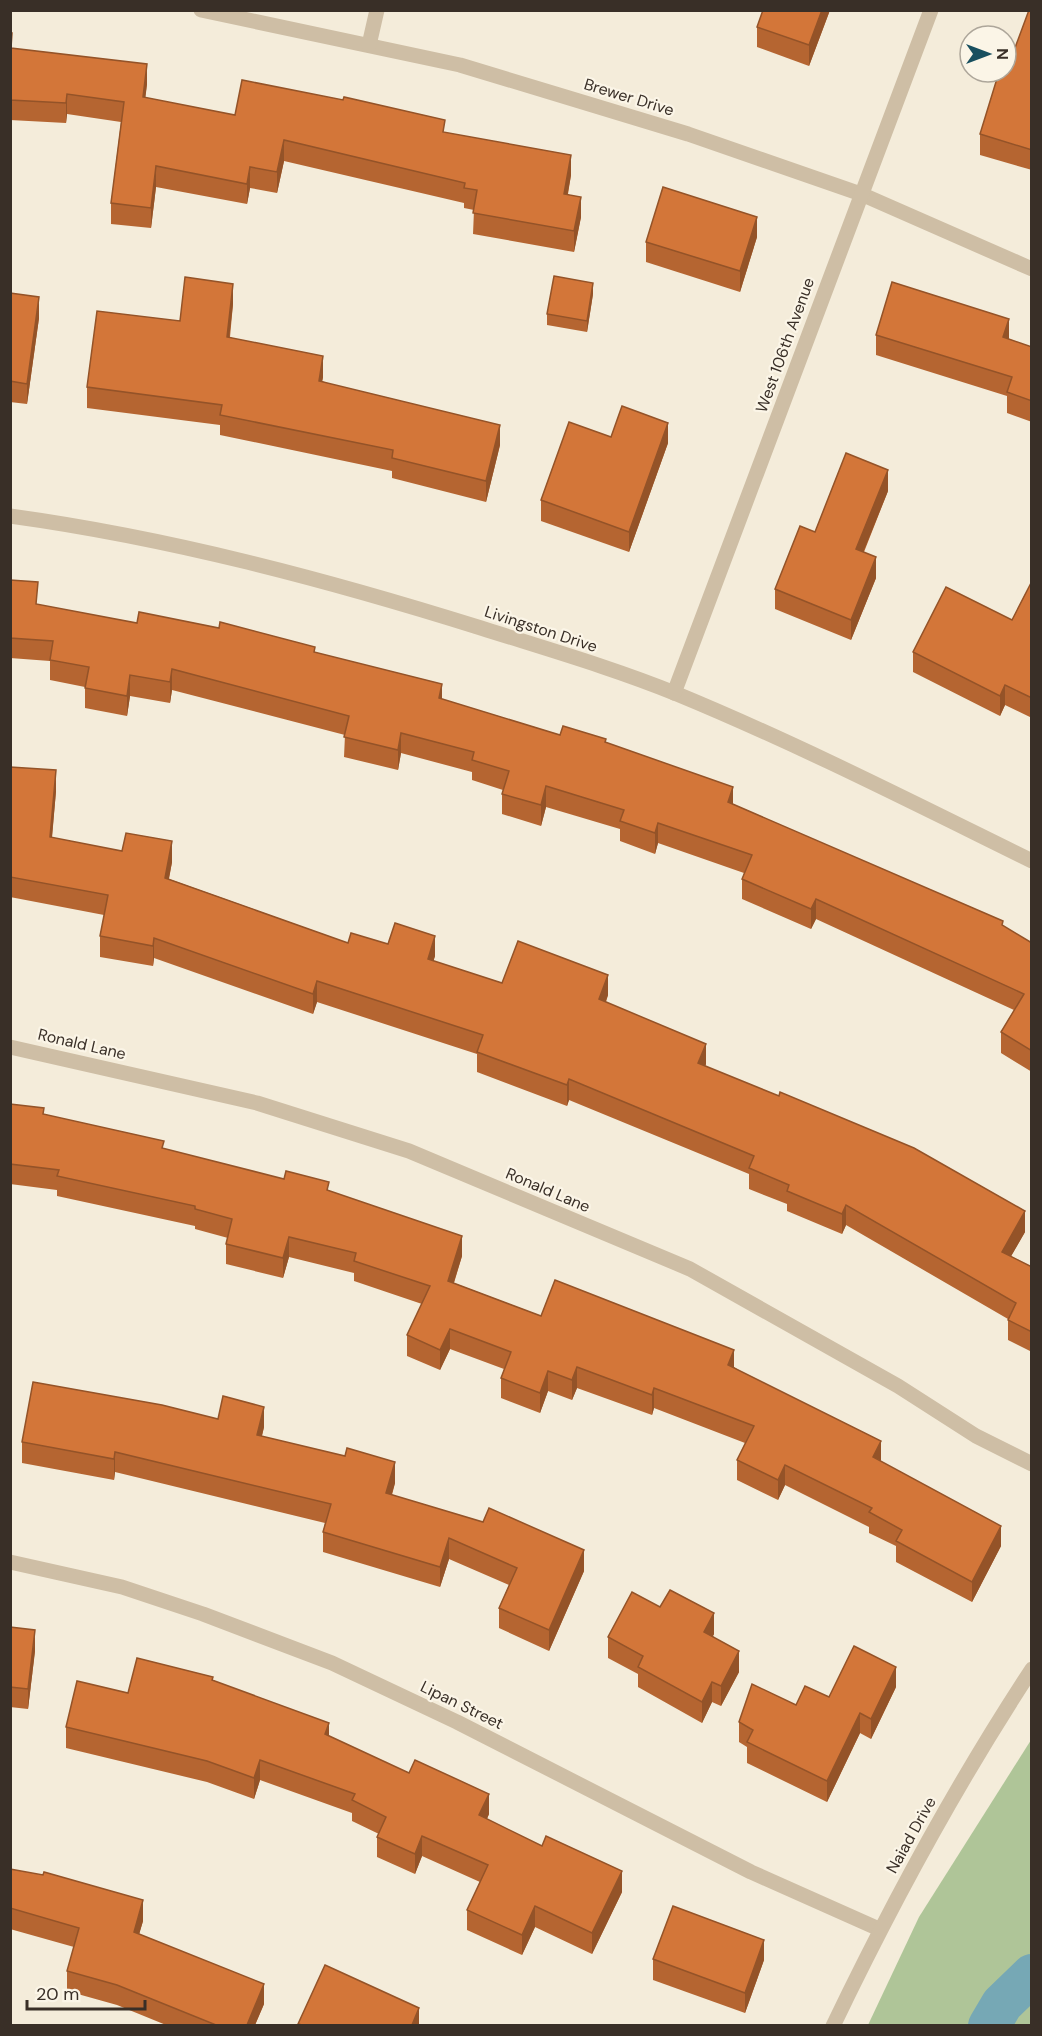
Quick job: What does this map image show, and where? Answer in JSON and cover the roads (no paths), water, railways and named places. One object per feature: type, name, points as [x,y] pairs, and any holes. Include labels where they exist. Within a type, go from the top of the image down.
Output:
[{"type":"street","name":"Brewer Drive","points":[[201,10],[460,65],[688,134],[861,194],[1032,269]]},
{"type":"street","points":[[369,45],[377,10]]},
{"type":"street","name":"West 106th Avenue","points":[[675,693],[931,10]]},
{"type":"street","name":"Livingston Drive","points":[[10,516],[142,540],[358,590],[585,661],[675,693],[806,749],[1032,861]]},
{"type":"street","name":"Ronald Lane","points":[[10,1047],[257,1103],[409,1151],[690,1269],[898,1386],[976,1436],[1032,1464]]},
{"type":"street","name":"Lipan Street","points":[[10,1562],[122,1587],[202,1614],[332,1663],[457,1722],[751,1872],[879,1929]]},
{"type":"street","name":"Naiad Drive","points":[[833,2025],[879,1929],[957,1788],[1032,1669]]},
{"type":"waterway","points":[[989,2026],[1002,2004],[1032,1975]]}]
